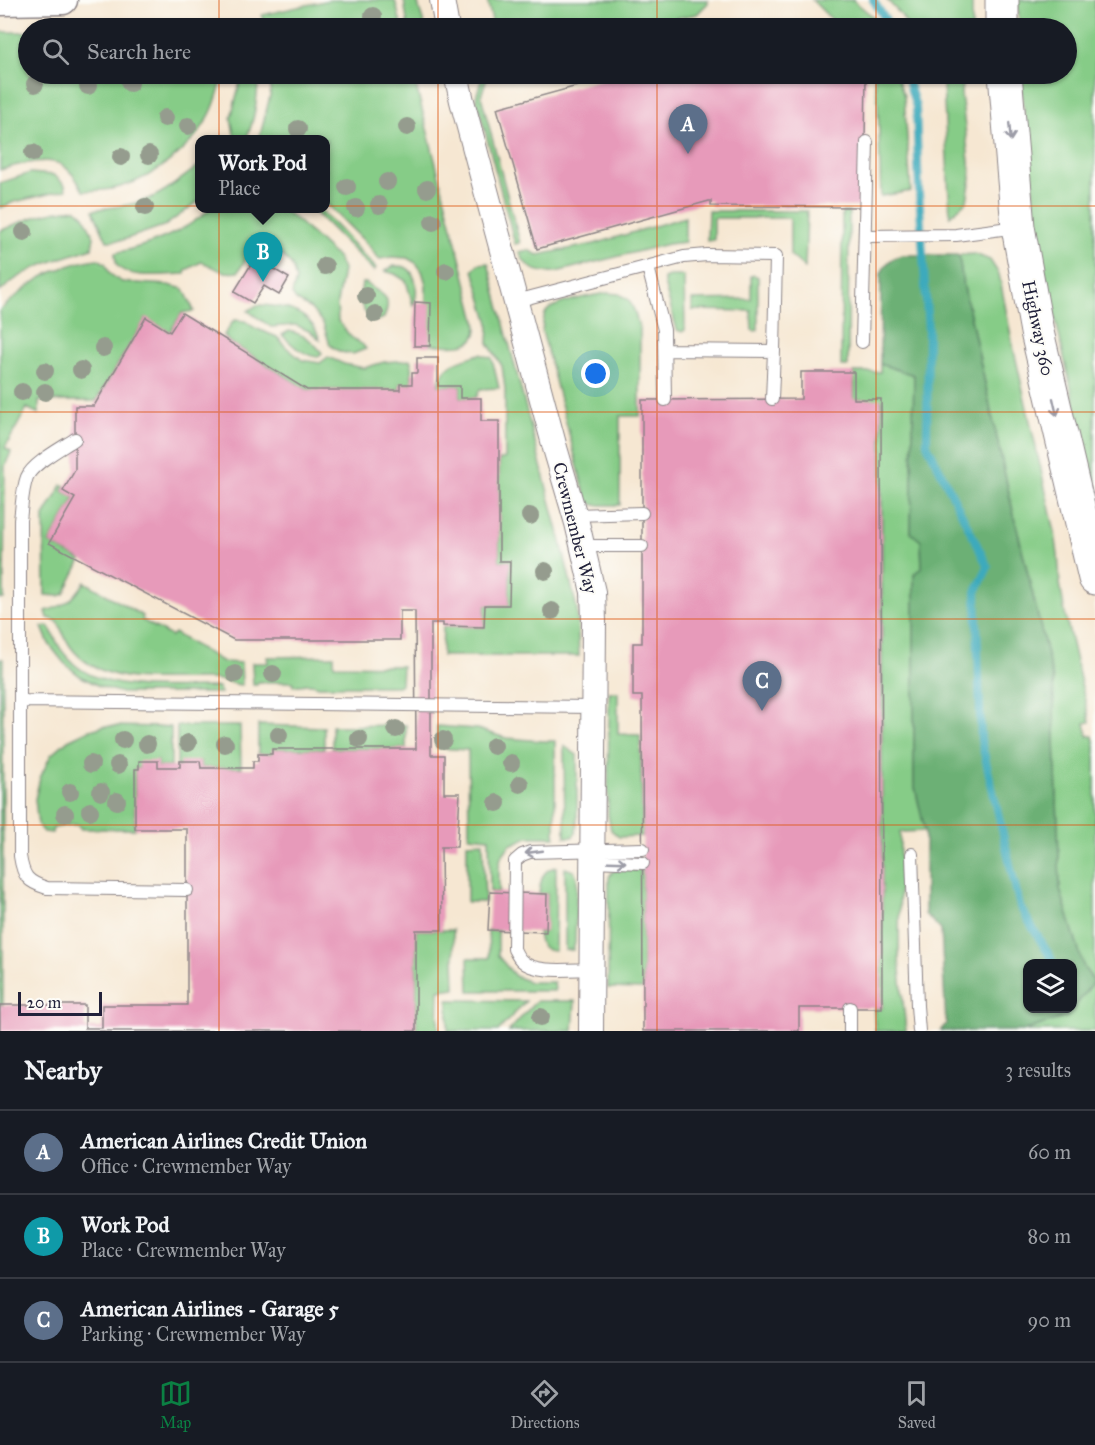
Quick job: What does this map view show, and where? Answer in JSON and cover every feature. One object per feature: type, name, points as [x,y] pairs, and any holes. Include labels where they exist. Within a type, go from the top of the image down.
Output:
[{"type":"main road","points":[[1002,0],[1002,18]]},
{"type":"main road","name":"Highway 360","points":[[1006,84],[1018,227],[1038,332],[1095,578]]},
{"type":"street","points":[[0,1],[63,0]]},
{"type":"street","points":[[442,0],[445,18]]},
{"type":"street","name":"Crewmember Way","points":[[458,84],[575,515],[593,592],[591,1031]]},
{"type":"lane","points":[[862,342],[867,142]]},
{"type":"lane","points":[[865,236],[956,235],[1018,227]]},
{"type":"lane","points":[[516,302],[684,257],[776,255],[772,399]]},
{"type":"lane","points":[[648,267],[664,330],[664,400]]},
{"type":"lane","points":[[665,350],[774,351]]},
{"type":"lane","points":[[75,439],[28,474],[20,519],[20,856],[26,877],[35,884],[47,888],[187,890]]},
{"type":"lane","points":[[575,515],[642,513]]},
{"type":"lane","points":[[582,546],[642,546]]},
{"type":"lane","points":[[20,701],[594,707]]},
{"type":"lane","points":[[592,855],[643,849]]},
{"type":"lane","points":[[591,969],[536,968],[522,961],[514,949],[515,861],[530,852],[592,855],[643,863]]},
{"type":"lane","points":[[912,854],[917,1006],[920,1031]]},
{"type":"lane","points":[[850,1008],[850,1031]]},
{"type":"green space","points":[[329,0],[395,0],[400,18],[262,18],[262,15]]},
{"type":"green space","points":[[404,0],[417,0],[422,18],[407,18]]},
{"type":"green space","points":[[487,0],[708,0],[708,3],[697,14],[676,18],[492,18]]},
{"type":"green space","points":[[812,0],[853,0],[874,18],[830,18]]},
{"type":"green space","points":[[887,0],[972,0],[972,18],[903,18]]},
{"type":"green space","points":[[1018,0],[1095,0],[1095,496],[1039,245],[1021,84],[1077,84],[1077,18],[1019,18]]},
{"type":"green space","points":[[0,32],[18,32],[18,84],[221,84],[206,121],[187,146],[162,167],[134,182],[111,189],[83,191],[72,173],[56,162],[31,162],[0,170]]},
{"type":"green space","points":[[240,84],[258,84],[254,115],[248,135],[234,135],[231,118]]},
{"type":"green space","points":[[271,84],[416,84],[476,321],[477,331],[469,343],[452,346],[426,344],[426,284],[422,271],[416,263],[407,258],[380,259],[330,207],[330,135],[260,135],[270,96]]},
{"type":"green space","points":[[480,84],[485,84],[481,96],[520,243],[515,244],[476,97]]},
{"type":"green space","points":[[875,84],[900,84],[904,96],[911,191],[881,196]]},
{"type":"green space","points":[[943,84],[962,84],[961,93],[971,178],[967,201],[950,216]]},
{"type":"green space","points":[[195,169],[195,204],[166,225],[123,240],[107,241],[93,210],[146,200],[172,186]]},
{"type":"green space","points":[[30,173],[54,175],[65,185],[66,190],[14,202],[0,208],[0,183]]},
{"type":"green space","points":[[76,209],[84,216],[94,237],[92,248],[31,270],[0,292],[0,231],[37,216]]},
{"type":"green space","points":[[708,211],[807,211],[805,268],[790,255],[790,218],[714,218],[714,240],[707,241]]},
{"type":"green space","points":[[842,212],[849,212],[848,366],[841,366]]},
{"type":"green space","points":[[205,213],[287,213],[298,221],[338,258],[343,270],[337,303],[338,321],[351,337],[366,349],[353,354],[340,352],[330,345],[323,323],[311,309],[296,300],[292,294],[296,280],[292,266],[281,254],[263,249],[252,249],[238,272],[231,273],[201,262],[186,270],[185,274],[137,274],[121,269],[116,263],[115,253],[166,237]]},
{"type":"green space","points":[[316,213],[323,213],[326,216],[376,268],[374,271]]},
{"type":"green space","points":[[685,217],[685,242],[668,244],[556,272],[543,272],[529,267],[519,252],[528,250],[538,255],[594,244]]},
{"type":"green space","points":[[975,254],[990,260],[999,274],[1055,532],[1065,614],[1090,722],[1085,723],[1088,736],[1093,736],[1095,746],[1095,1031],[1023,1031],[1068,1016],[1070,1013],[1077,1013],[1077,1004],[1094,981],[1084,968],[1060,889],[1053,680],[1012,507],[959,255]]},
{"type":"green space","points":[[959,255],[1012,507],[1053,680],[1060,889],[1084,968],[1094,981],[1077,1004],[1077,959],[1023,959],[1023,1013],[1070,1013],[1068,1016],[1023,1031],[940,1031],[946,1024],[941,930],[925,914],[925,831],[914,783],[914,574],[922,567],[921,541],[911,533],[914,375],[880,364],[881,274],[895,257]]},
{"type":"green space","points":[[98,259],[105,263],[110,274],[122,282],[168,285],[184,289],[194,311],[182,313],[170,332],[146,318],[96,401],[39,401],[39,414],[27,408],[5,448],[11,452],[5,466],[4,599],[0,599],[0,310],[47,274],[73,264]]},
{"type":"green space","points":[[488,263],[577,609],[579,656],[442,656],[443,626],[484,627],[485,605],[509,605],[510,561],[499,561],[499,460],[505,458],[505,389],[502,366],[488,343],[489,323],[473,270],[478,264]]},
{"type":"green space","points":[[394,266],[405,267],[412,274],[416,290],[413,305],[406,281],[385,271]]},
{"type":"green space","points":[[684,276],[685,330],[682,332],[677,330],[664,283],[664,278]]},
{"type":"green space","points":[[751,276],[758,277],[758,330],[752,330],[751,311],[692,310],[692,300],[751,299]]},
{"type":"green space","points":[[362,283],[366,283],[386,299],[387,310],[384,318],[376,321],[363,310],[361,305]]},
{"type":"green space","points":[[607,293],[619,294],[629,300],[640,330],[640,416],[620,416],[620,505],[595,505],[587,502],[542,331],[545,314],[550,308]]},
{"type":"green space","points":[[257,305],[286,308],[303,316],[316,330],[320,340],[311,332],[296,325],[271,327],[248,311]]},
{"type":"green space","points":[[234,320],[245,321],[277,337],[302,360],[320,363],[328,357],[344,364],[364,368],[384,362],[411,360],[412,384],[400,384],[400,390],[307,390],[228,341],[224,335]]},
{"type":"green space","points":[[289,331],[308,339],[322,353],[317,357],[298,349],[282,335]]},
{"type":"green space","points":[[480,354],[492,358],[499,388],[480,389],[476,398],[460,398],[460,386],[438,386],[448,367]]},
{"type":"green space","points":[[880,364],[914,375],[911,532],[921,541],[922,567],[914,574],[914,783],[925,831],[900,832],[899,959],[906,1031],[875,1031],[874,1008],[882,1008],[882,400],[854,399],[854,372],[880,372]]},
{"type":"green space","points":[[62,485],[66,486],[63,491],[75,498],[49,543],[81,560],[64,594],[45,595],[44,516]]},
{"type":"green space","points":[[85,582],[143,616],[142,620],[171,636],[174,633],[223,662],[241,663],[242,685],[215,679],[133,678],[98,669],[70,646],[57,621],[48,618],[46,611],[69,601]]},
{"type":"green space","points":[[48,626],[62,651],[88,674],[105,680],[143,687],[218,687],[221,693],[122,693],[99,686],[80,676],[64,663],[49,644],[42,627]]},
{"type":"green space","points":[[334,656],[334,665],[402,666],[401,684],[398,686],[309,684],[293,686],[293,682],[258,682],[257,685],[253,685],[252,663],[268,663],[267,657]]},
{"type":"green space","points":[[0,659],[3,659],[3,1005],[0,1005]]},
{"type":"green space","points":[[609,692],[618,692],[618,734],[640,735],[643,836],[619,837],[611,830],[608,815]]},
{"type":"green space","points":[[258,725],[324,727],[324,749],[273,749],[272,754],[258,754]]},
{"type":"green space","points":[[406,725],[406,749],[332,749],[332,726]]},
{"type":"green space","points":[[104,726],[171,727],[171,767],[158,767],[158,761],[135,769],[135,829],[81,829],[78,825],[69,825],[53,828],[52,833],[44,832],[38,825],[35,799],[40,778],[51,755],[68,740]]},
{"type":"green space","points":[[177,726],[240,726],[241,768],[201,768],[200,761],[177,767]]},
{"type":"green space","points":[[437,726],[477,729],[506,738],[555,741],[555,837],[528,837],[510,845],[501,857],[499,892],[490,892],[489,838],[469,836],[468,750],[437,748]]},
{"type":"green space","points":[[564,746],[577,755],[577,824],[576,833],[572,837],[565,837]]},
{"type":"green space","points":[[483,842],[485,902],[467,902],[467,843]]},
{"type":"green space","points":[[556,867],[555,951],[547,950],[542,946],[538,932],[545,932],[547,894],[539,894],[541,881],[547,871]]},
{"type":"green space","points":[[565,868],[574,871],[577,877],[573,950],[565,950]]},
{"type":"green space","points":[[616,870],[643,870],[643,989],[608,988],[609,877]]},
{"type":"green space","points":[[416,930],[453,930],[455,988],[439,990],[438,1031],[416,1031]]},
{"type":"green space","points":[[488,930],[498,930],[498,956],[515,976],[530,982],[554,982],[555,991],[469,991],[468,958],[489,958]]},
{"type":"green space","points":[[448,1000],[526,1001],[498,1031],[448,1031]]},
{"type":"green space","points":[[536,1001],[575,1001],[573,1031],[509,1031]]},
{"type":"building","points":[[585,84],[866,84],[864,207],[711,206],[711,201],[709,201],[537,249],[497,108]]},
{"type":"building","points":[[255,258],[289,278],[279,295],[264,286],[253,303],[234,292]]},
{"type":"building","points":[[415,302],[431,303],[430,346],[414,346]]},
{"type":"building","points":[[182,313],[307,390],[400,390],[400,384],[412,384],[412,373],[417,373],[417,358],[438,358],[438,386],[460,386],[460,398],[481,398],[481,421],[499,421],[499,561],[510,561],[509,605],[485,605],[484,627],[443,626],[443,623],[431,623],[431,755],[444,755],[444,793],[460,793],[457,847],[441,847],[442,930],[416,930],[416,1031],[0,1031],[0,1005],[85,1005],[85,1028],[102,1028],[102,1005],[187,1005],[187,829],[135,829],[135,769],[139,769],[139,761],[158,761],[158,767],[180,767],[180,761],[200,761],[201,768],[253,768],[253,761],[258,761],[258,754],[272,754],[272,749],[416,749],[415,611],[400,611],[400,640],[234,640],[49,543],[75,498],[63,491],[75,470],[75,406],[94,406],[146,317],[170,332]]},
{"type":"building","points":[[801,372],[854,372],[854,399],[881,399],[882,1008],[799,1008],[799,1031],[643,1031],[642,696],[633,696],[633,643],[642,643],[642,400],[801,399]]},
{"type":"building","points":[[490,892],[547,894],[546,932],[488,930]]},
{"type":"waterway","points":[[873,0],[885,18]]},
{"type":"waterway","points":[[909,84],[916,107],[928,330],[927,444],[988,567],[976,592],[981,740],[1020,907],[1051,959]]},
{"type":"place","name":"American Airlines Credit Union","points":[[688,154]]},
{"type":"place","name":"Work Pod","points":[[263,282]]},
{"type":"place","name":"American Airlines - Garage 5","points":[[762,711]]}]
